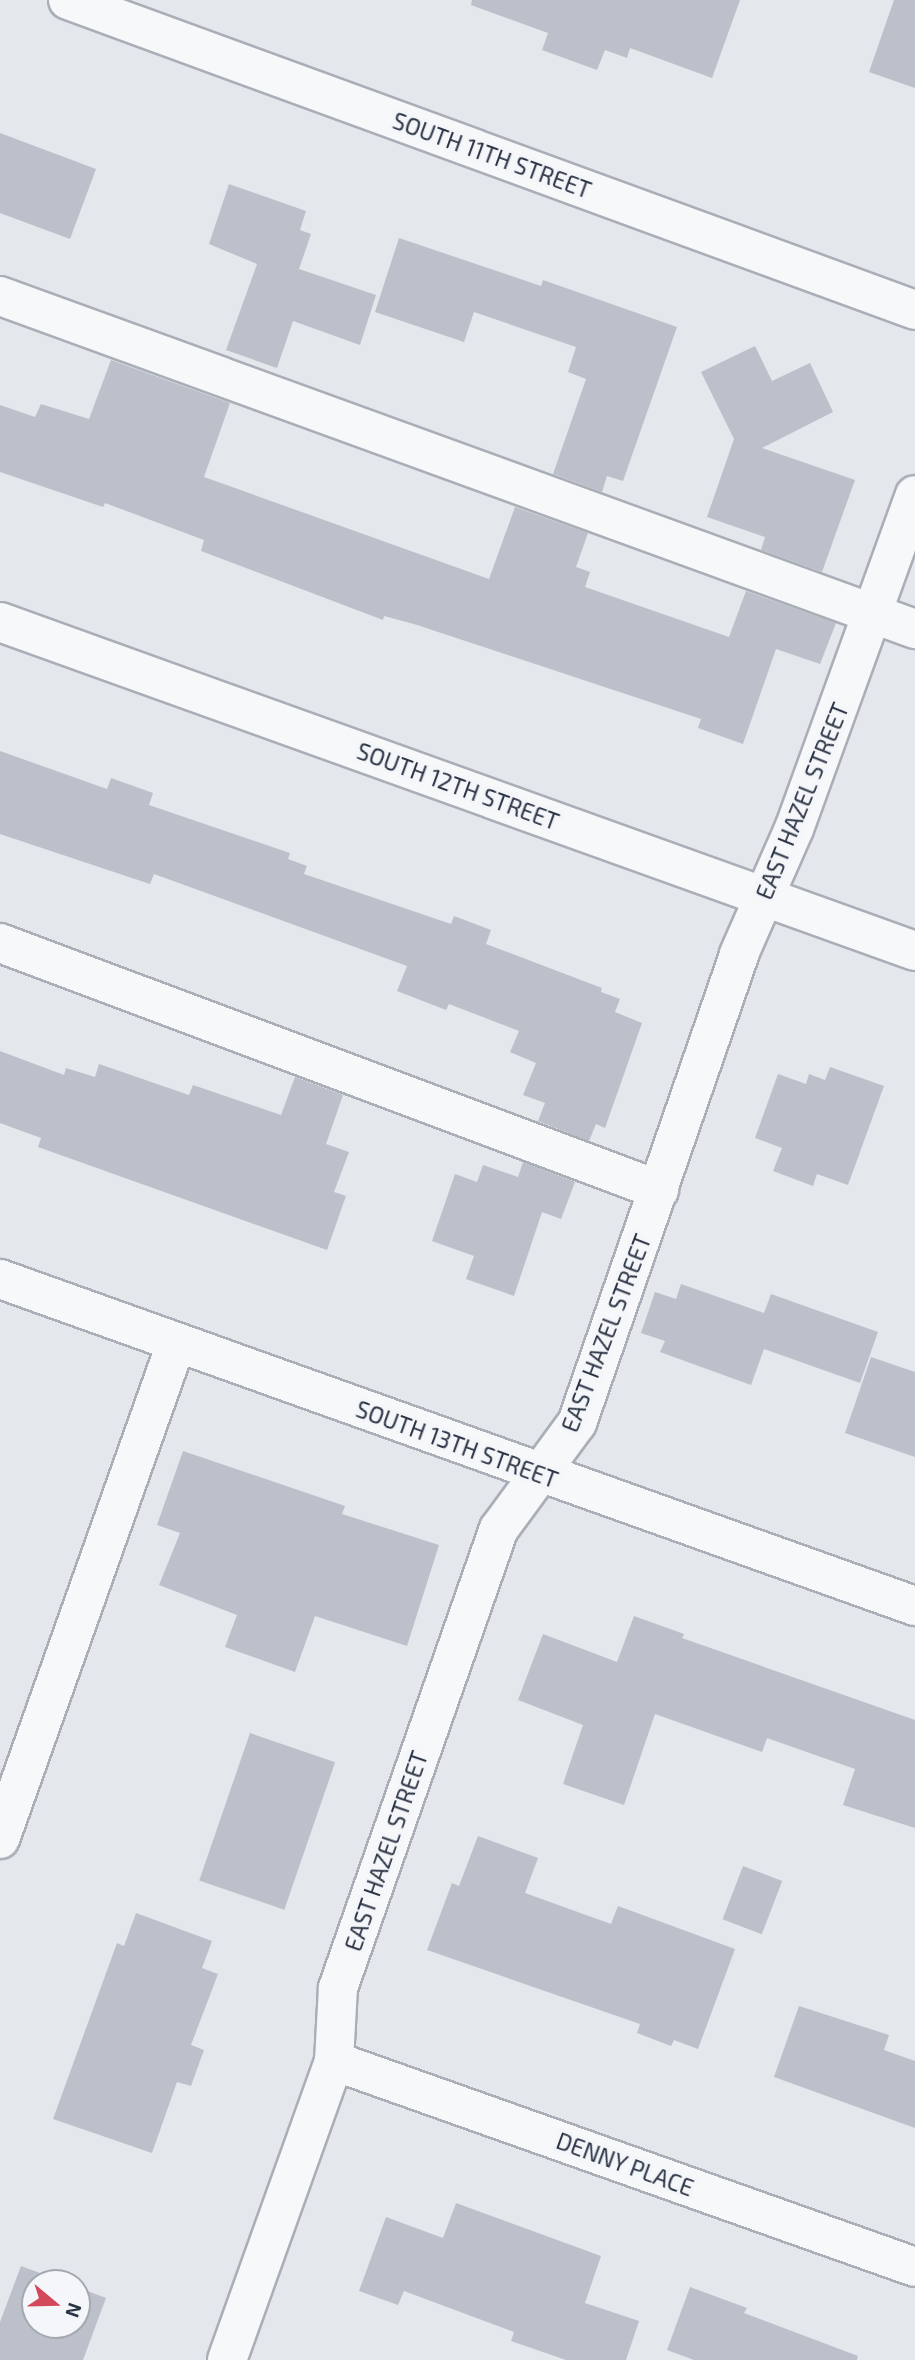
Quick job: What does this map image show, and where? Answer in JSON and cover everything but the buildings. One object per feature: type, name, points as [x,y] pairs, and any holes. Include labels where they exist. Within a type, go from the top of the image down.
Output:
[{"type":"street","name":"SOUTH 11TH STREET","points":[[68,0],[915,310]]},
{"type":"street","points":[[0,296],[915,629]]},
{"type":"street","name":"EAST HAZEL STREET","points":[[227,2360],[334,2061],[338,1987],[499,1529],[577,1423],[739,954],[794,829],[915,495]]},
{"type":"street","name":"SOUTH 12TH STREET","points":[[0,622],[915,951]]},
{"type":"street","points":[[0,943],[659,1189]]},
{"type":"street","name":"SOUTH 13TH STREET","points":[[0,1279],[915,1606]]},
{"type":"street","points":[[0,1839],[176,1344]]},
{"type":"street","name":"DENNY PLACE","points":[[334,2061],[915,2267]]}]
